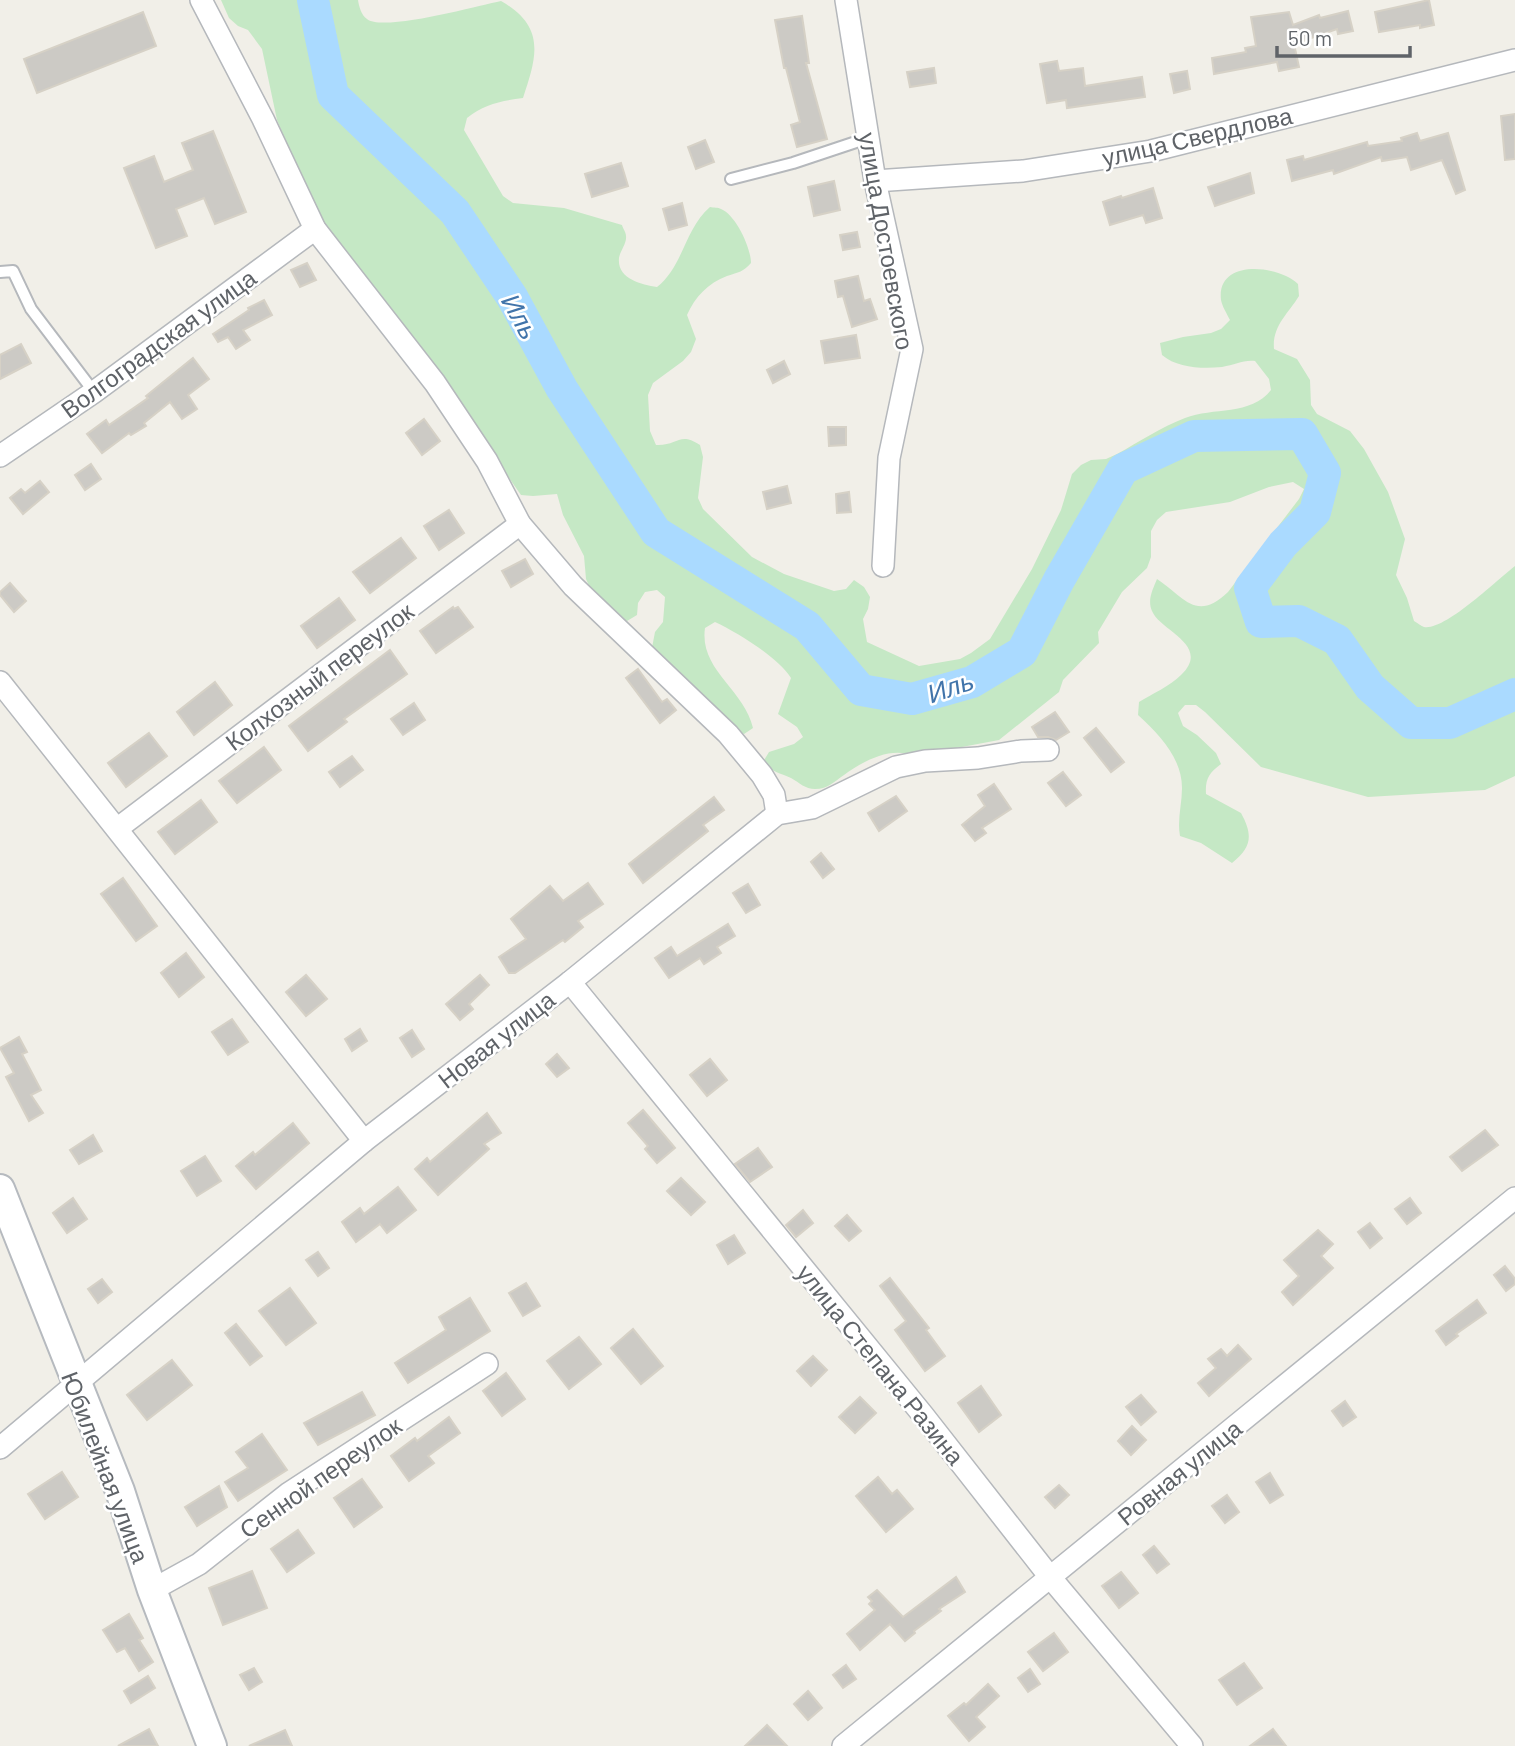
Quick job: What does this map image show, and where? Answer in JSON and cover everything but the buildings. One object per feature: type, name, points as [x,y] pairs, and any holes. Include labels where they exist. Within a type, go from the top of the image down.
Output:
[{"type":"street","points":[[201,0],[263,119],[315,229],[435,383],[487,461],[520,524],[573,586],[728,734],[762,775],[774,796],[777,814]]},
{"type":"street","name":"улица Достоевского","points":[[846,0],[875,181],[912,349],[889,458],[883,566]]},
{"type":"street","name":"улица Свердлова","points":[[875,181],[1023,170],[1151,151],[1515,60]]},
{"type":"street","name":"Волгоградская улица","points":[[0,456],[94,392],[315,229]]},
{"type":"street","name":"Колхозный переулок","points":[[118,828],[520,524]]},
{"type":"street","points":[[0,682],[364,1141]]},
{"type":"street","name":"Новая улица","points":[[0,1448],[364,1141],[570,982],[777,814],[812,808],[896,767],[925,761],[1048,750]]},
{"type":"street","name":"улица Степана Разина","points":[[570,982],[923,1416],[1050,1577],[1192,1746]]},
{"type":"street","name":"Юбилейная улица","points":[[0,1189],[120,1491],[152,1590],[212,1746]]},
{"type":"street","name":"Ровная улица","points":[[843,1746],[1515,1198]]},
{"type":"street","name":"Сенной переулок","points":[[152,1590],[199,1564],[289,1493],[487,1364]]},
{"type":"lane","points":[[731,179],[793,163],[868,138]]},
{"type":"lane","points":[[0,272],[13,271],[30,309],[94,392]]},
{"type":"green space","points":[[221,0],[358,0],[365,17],[376,22],[410,20],[501,1],[525,21],[531,32],[534,44],[532,69],[523,98],[480,109],[467,118],[464,130],[503,196],[513,203],[564,208],[622,225],[626,239],[619,258],[622,271],[637,282],[657,287],[673,269],[695,226],[710,207],[727,212],[742,233],[751,263],[714,283],[694,302],[687,315],[696,339],[691,352],[683,361],[653,383],[648,395],[650,431],[656,445],[687,439],[700,445],[703,457],[698,498],[703,509],[752,557],[784,574],[834,591],[846,589],[854,580],[864,587],[870,597],[863,619],[867,642],[919,666],[960,659],[990,639],[1032,569],[1061,510],[1072,474],[1081,465],[1091,460],[1106,459],[1185,418],[1253,404],[1271,390],[1269,379],[1255,361],[1222,367],[1190,367],[1175,363],[1162,355],[1160,343],[1221,329],[1230,320],[1221,300],[1222,286],[1228,277],[1238,271],[1264,270],[1289,278],[1298,284],[1299,296],[1278,327],[1274,349],[1297,359],[1310,380],[1311,405],[1317,414],[1350,431],[1364,449],[1388,492],[1405,539],[1396,575],[1414,621],[1424,627],[1445,621],[1515,566],[1515,776],[1485,790],[1368,797],[1261,767],[1205,712],[1196,705],[1185,705],[1178,713],[1183,726],[1216,753],[1221,764],[1209,777],[1206,794],[1241,813],[1249,834],[1244,852],[1232,863],[1201,843],[1180,836],[1182,788],[1178,767],[1168,747],[1138,715],[1139,702],[1181,675],[1189,664],[1191,655],[1181,639],[1152,611],[1152,591],[1157,579],[1190,604],[1207,605],[1217,601],[1228,592],[1299,499],[1304,489],[1293,482],[1269,487],[1230,502],[1166,512],[1157,520],[1151,531],[1151,557],[1147,568],[1122,592],[1098,632],[1099,643],[1063,680],[1059,692],[999,740],[914,756],[896,753],[878,756],[820,789],[805,787],[773,770],[763,762],[769,752],[794,744],[803,737],[797,727],[778,714],[791,678],[777,662],[735,632],[715,622],[705,628],[705,643],[715,668],[748,714],[753,728],[744,734],[733,728],[650,658],[655,632],[663,622],[665,597],[657,590],[645,592],[638,603],[637,615],[627,621],[616,615],[591,590],[586,579],[584,556],[563,515],[557,494],[521,495],[414,343],[313,208],[277,120],[262,49],[248,30],[229,18]]},
{"type":"waterway","name":"Иль","points":[[313,0],[333,95],[455,212],[512,297],[562,389],[656,532],[807,626],[861,690],[912,699],[972,682],[1022,652],[1059,580],[1123,469],[1194,436],[1302,434],[1325,473],[1315,512],[1283,544],[1250,588],[1261,622],[1299,621],[1337,640],[1370,687],[1411,723],[1450,723],[1515,694]]}]
